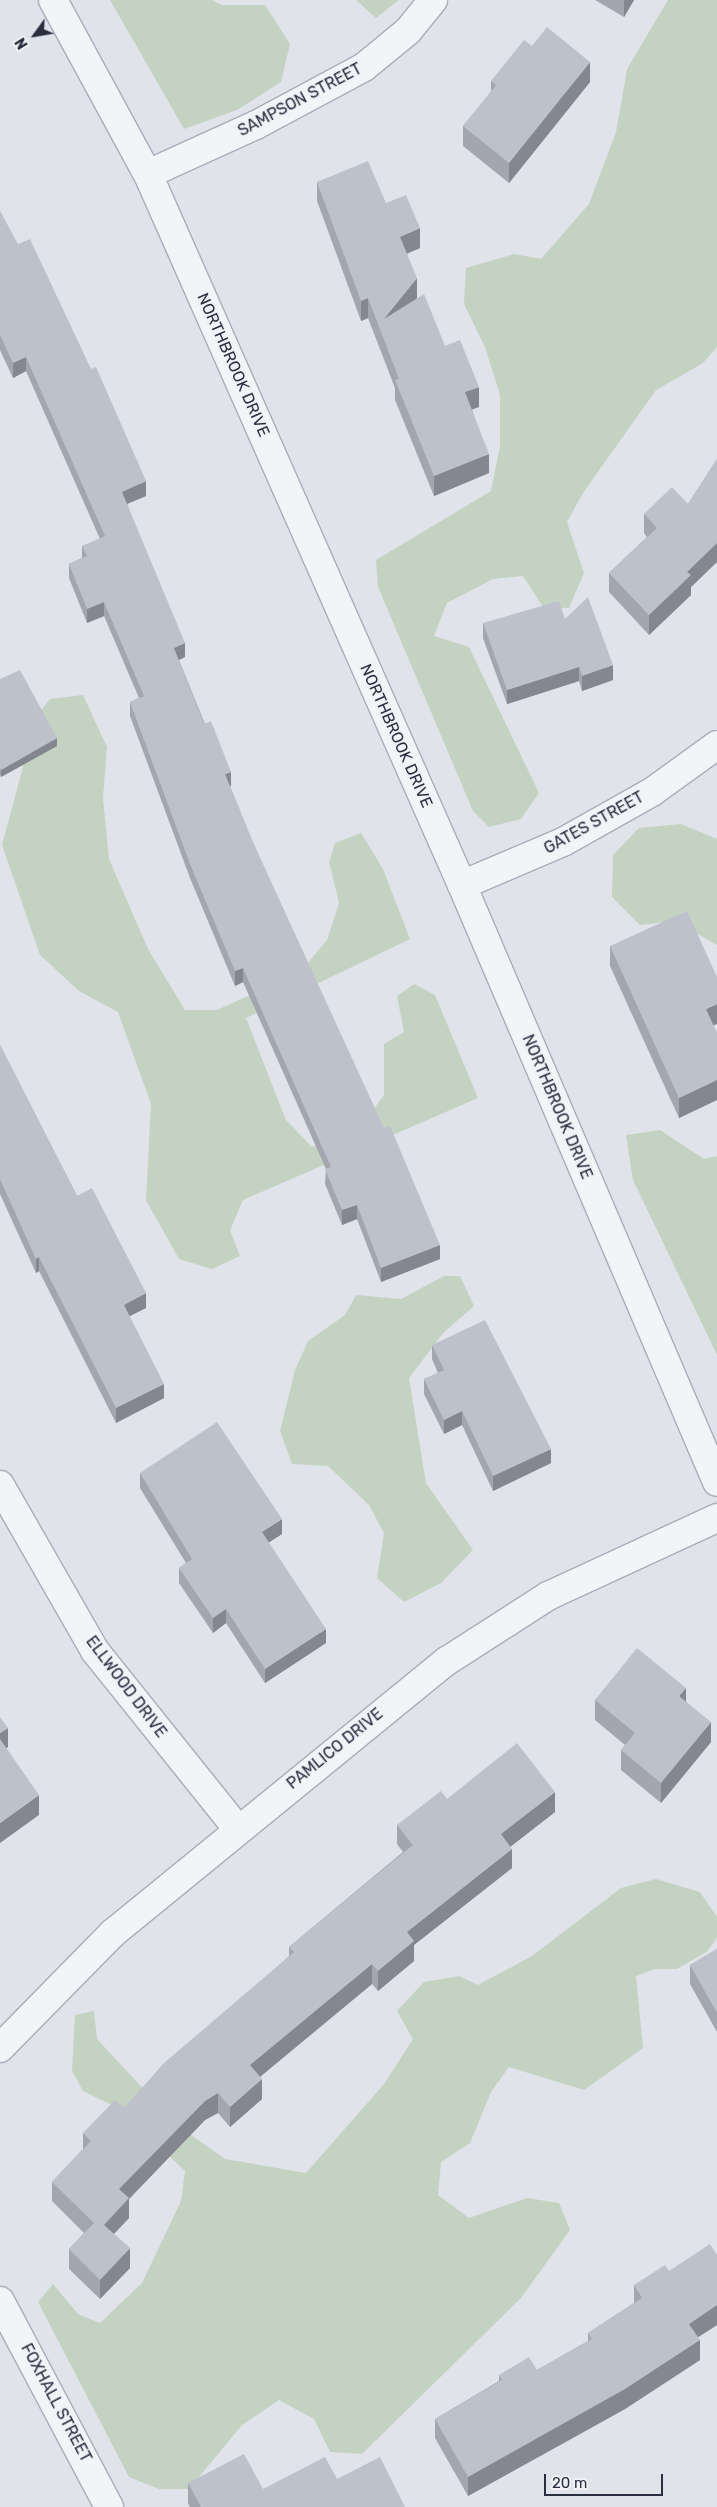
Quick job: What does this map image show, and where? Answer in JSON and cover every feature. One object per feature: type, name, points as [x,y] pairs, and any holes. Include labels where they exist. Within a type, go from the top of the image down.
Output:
[{"type":"street","name":"NORTHBROOK DRIVE","points":[[52,0],[148,174],[462,885],[717,1482]]},
{"type":"street","name":"SAMPSON STREET","points":[[148,174],[256,125],[364,67],[408,30],[433,0]]},
{"type":"street","name":"GATES STREET","points":[[462,885],[563,842],[652,792],[717,745]]},
{"type":"street","name":"ELLWOOD DRIVE","points":[[0,1485],[95,1651],[237,1828]]},
{"type":"street","name":"PAMLICO DRIVE","points":[[0,2048],[113,1933],[237,1828],[446,1661],[501,1624],[612,1563],[717,1518]]},
{"type":"street","name":"FOXHALL STREET","points":[[0,2301],[109,2507]]},
{"type":"green space","points":[[110,0],[212,0],[222,5],[265,5],[290,44],[281,82],[237,110],[184,129]]},
{"type":"green space","points":[[356,0],[399,0],[376,18]]},
{"type":"green space","points":[[668,0],[717,0],[717,347],[703,363],[656,390],[583,493],[567,522],[584,573],[569,608],[543,607],[523,576],[493,579],[447,603],[434,636],[469,647],[539,793],[521,819],[489,827],[473,811],[378,587],[376,560],[491,491],[500,446],[500,395],[485,347],[464,304],[466,268],[514,254],[541,259],[589,204],[616,132],[627,69]]},
{"type":"green space","points":[[83,695],[107,747],[103,798],[109,859],[148,949],[185,1010],[217,1010],[300,972],[327,940],[339,903],[329,862],[335,843],[361,833],[383,869],[410,939],[246,1018],[286,1120],[312,1147],[363,1124],[384,1095],[384,1044],[404,1032],[397,996],[414,984],[435,995],[478,1098],[243,1200],[230,1230],[240,1256],[212,1269],[179,1259],[146,1200],[151,1104],[118,1012],[79,991],[40,955],[2,845],[23,767],[27,728],[50,699]]},
{"type":"green space","points":[[681,824],[717,839],[717,945],[675,921],[640,925],[612,897],[613,855],[639,828]]},
{"type":"green space","points":[[660,1130],[704,1159],[717,1156],[717,1355],[633,1180],[626,1135]]},
{"type":"green space","points":[[444,1276],[460,1276],[474,1306],[444,1332],[409,1378],[426,1483],[473,1550],[441,1583],[404,1602],[377,1578],[384,1533],[369,1505],[328,1466],[292,1464],[280,1431],[295,1370],[308,1341],[345,1315],[356,1295],[401,1299]]},
{"type":"green space","points":[[656,1879],[700,1892],[717,1917],[717,1937],[708,1951],[677,1969],[655,1969],[636,1976],[643,2048],[584,2090],[509,2067],[491,2092],[470,2143],[441,2162],[438,2195],[469,2218],[527,2198],[559,2203],[570,2230],[521,2298],[362,2454],[330,2452],[314,2419],[279,2400],[242,2425],[189,2489],[159,2489],[129,2477],[38,2302],[53,2284],[78,2314],[100,2323],[142,2283],[181,2201],[185,2171],[120,2109],[83,2091],[72,2071],[75,2015],[94,2011],[97,2039],[177,2125],[225,2159],[306,2173],[384,2084],[413,2039],[397,2011],[424,1982],[459,1976],[478,1985],[532,1956],[621,1888]]},
{"type":"building","points":[[547,27],[590,62],[509,163],[463,126],[496,85],[491,81],[524,40],[532,46]]},
{"type":"building","points":[[368,161],[386,203],[406,195],[420,228],[400,237],[417,278],[384,319],[424,294],[445,346],[460,340],[479,387],[465,392],[489,454],[434,476],[395,380],[399,379],[368,298],[361,301],[317,182]]},
{"type":"building","points":[[0,211],[18,244],[30,239],[91,369],[96,367],[146,481],[122,492],[185,643],[174,648],[204,724],[211,721],[231,772],[225,774],[251,838],[384,1128],[390,1126],[440,1245],[381,1268],[357,1205],[342,1210],[325,1169],[331,1167],[243,968],[235,971],[190,864],[130,702],[144,696],[104,602],[87,609],[69,564],[87,556],[82,546],[105,536],[26,357],[13,363],[0,335]]},
{"type":"building","points":[[717,459],[717,543],[687,572],[691,575],[649,615],[609,573],[657,528],[644,514],[672,487],[688,504]]},
{"type":"building","points":[[588,597],[613,665],[582,676],[579,667],[507,690],[483,623],[559,601],[565,619]]},
{"type":"building","points":[[20,670],[57,738],[1,770],[0,679]]},
{"type":"building","points":[[687,911],[717,977],[717,1004],[706,1009],[717,1033],[717,1080],[679,1098],[610,946]]},
{"type":"building","points":[[0,1045],[77,1196],[92,1188],[146,1293],[124,1305],[164,1384],[116,1408],[39,1257],[36,1259],[0,1179]]},
{"type":"building","points":[[485,1320],[551,1449],[493,1476],[462,1411],[444,1420],[424,1379],[444,1370],[432,1345]]},
{"type":"building","points":[[217,1422],[282,1519],[262,1532],[326,1629],[265,1669],[226,1609],[213,1618],[179,1568],[192,1559],[140,1473]]},
{"type":"building","points":[[637,1648],[686,1688],[679,1696],[711,1722],[661,1783],[621,1750],[635,1733],[595,1700]]},
{"type":"building","points":[[0,1717],[8,1728],[0,1733]]},
{"type":"building","points":[[0,1739],[39,1795],[0,1823]]},
{"type":"building","points":[[517,1743],[555,1792],[501,1834],[512,1849],[407,1932],[414,1941],[378,1971],[372,1964],[250,2065],[262,2079],[230,2107],[218,2093],[205,2101],[119,2189],[129,2198],[104,2225],[130,2248],[100,2280],[69,2249],[94,2223],[52,2182],[91,2141],[83,2133],[115,2100],[124,2108],[164,2063],[294,1952],[289,1947],[413,1845],[397,1825],[441,1791],[447,1799]]},
{"type":"building","points":[[717,1949],[717,2013],[690,1965]]},
{"type":"building","points":[[710,2244],[717,2255],[717,2305],[689,2324],[700,2340],[625,2389],[468,2477],[435,2419],[502,2380],[499,2375],[529,2357],[537,2370],[592,2339],[588,2333],[642,2298],[634,2285],[665,2265],[669,2271]]},
{"type":"building","points":[[244,2454],[263,2489],[325,2457],[337,2479],[380,2457],[405,2507],[201,2507],[188,2483]]}]
